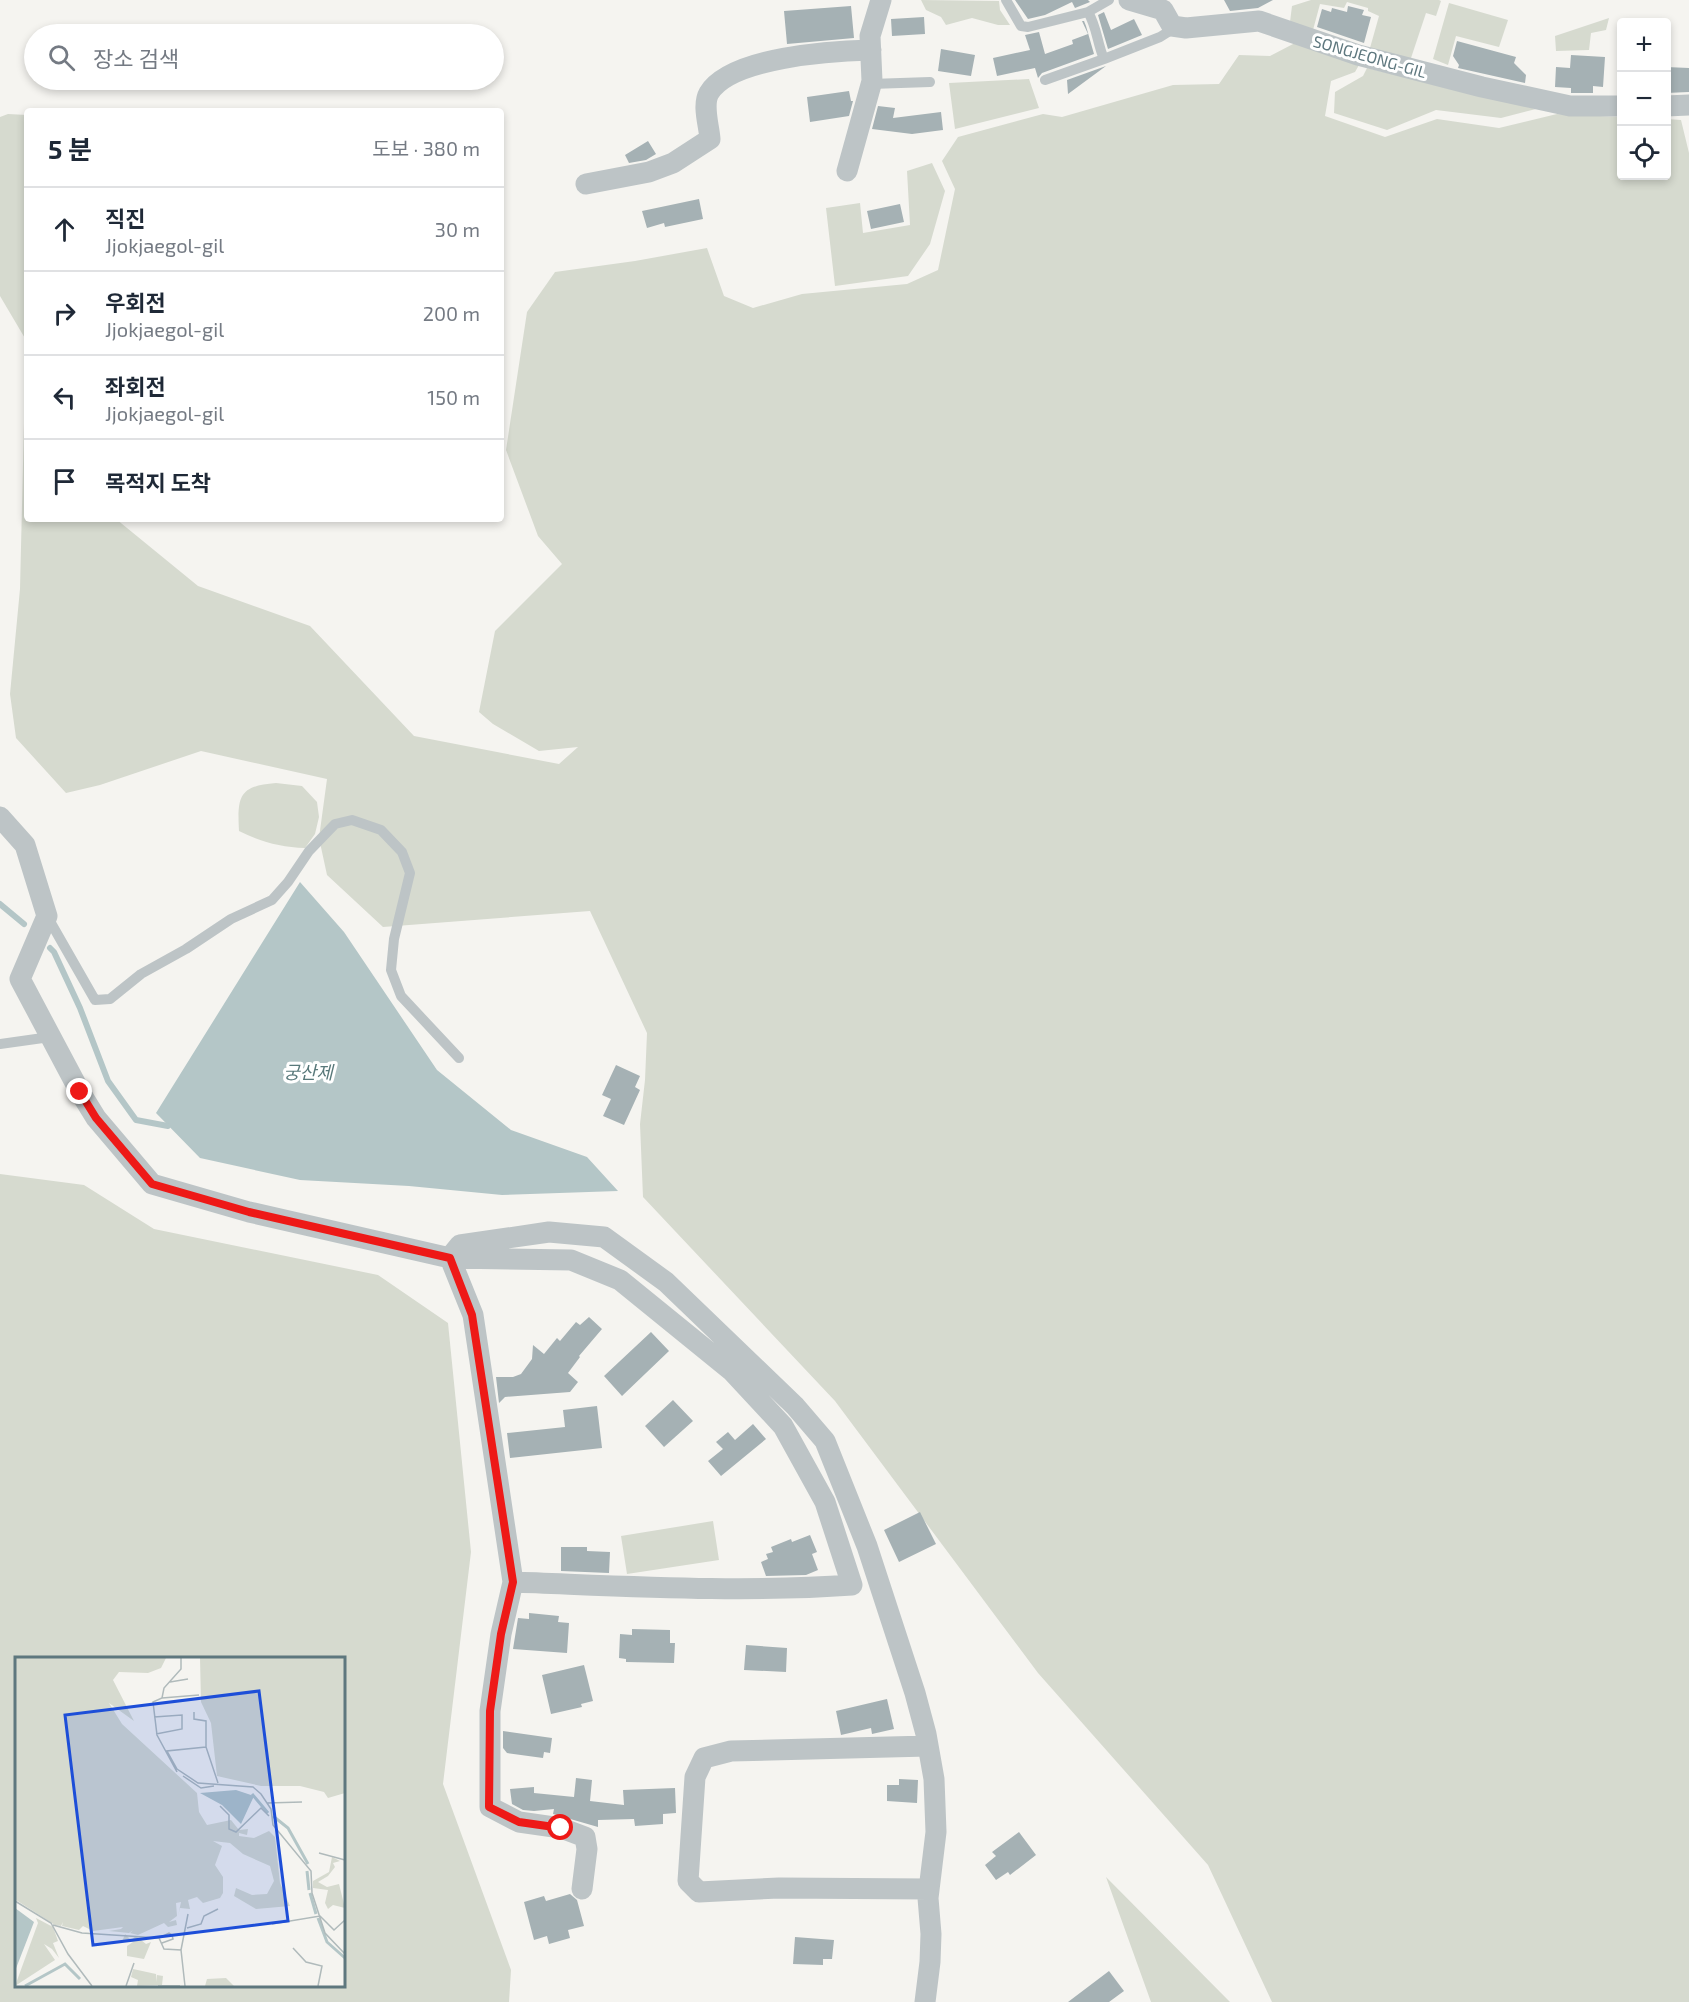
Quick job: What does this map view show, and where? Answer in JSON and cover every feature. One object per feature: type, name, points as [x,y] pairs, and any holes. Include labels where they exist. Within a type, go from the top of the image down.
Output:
[{"type":"street","points":[[847,171],[871,84],[870,36],[881,0]]},
{"type":"street","points":[[1129,0],[1163,10],[1172,26],[1176,27]]},
{"type":"street","name":"SONGJEONG-GIL","points":[[1176,27],[1259,21],[1358,55],[1482,87],[1570,106],[1617,106]]},
{"type":"street","points":[[586,184],[657,169],[673,163],[710,138],[705,104],[708,94],[718,82],[741,70],[781,59],[833,51],[871,50]]},
{"type":"street","points":[[1671,106],[1689,105]]},
{"type":"street","points":[[0,817],[25,845],[47,916],[20,979],[96,1118],[152,1184],[249,1212],[450,1258],[571,1260],[620,1280],[732,1371],[783,1426],[825,1502],[852,1585],[667,1588],[513,1582]]},
{"type":"street","points":[[450,1258],[460,1245],[549,1232],[604,1237],[666,1282],[795,1406],[825,1441],[867,1546],[915,1693],[934,1779],[936,1832],[929,1889],[930,1962],[924,2002]]},
{"type":"street","points":[[450,1258],[472,1315],[513,1582],[501,1634],[490,1711],[489,1807],[519,1822],[561,1828],[585,1837],[587,1849],[582,1889]]},
{"type":"street","points":[[928,1746],[730,1751],[704,1758],[695,1777],[688,1881],[699,1892],[812,1888],[929,1889]]},
{"type":"lane","points":[[1005,0],[1021,26],[1043,24],[1088,12],[1109,0]]},
{"type":"lane","points":[[1088,12],[1093,20],[1099,38],[1099,48],[1104,59]]},
{"type":"lane","points":[[1045,80],[1160,37],[1176,27]]},
{"type":"lane","points":[[871,84],[930,82]]},
{"type":"lane","points":[[47,916],[95,1000],[110,999],[141,974],[186,950],[231,919],[272,900],[288,882],[309,851],[335,824],[352,820],[381,830],[402,852],[410,873],[394,939],[391,970],[401,996],[459,1058]]},
{"type":"lane","points":[[0,1044],[50,1037]]},
{"type":"shaded area","points":[[921,0],[999,1],[1000,10],[1010,25],[998,25],[972,18],[946,25],[941,17],[926,10]]},
{"type":"shaded area","points":[[1311,0],[1441,1],[1436,16],[1426,13],[1410,61],[1370,48],[1379,16],[1368,11],[1368,8],[1347,2],[1344,8],[1320,4],[1313,30],[1290,22],[1292,6]]},
{"type":"shaded area","points":[[1449,3],[1508,20],[1499,47],[1456,36],[1448,65],[1433,59]]},
{"type":"shaded area","points":[[1609,18],[1606,30],[1591,33],[1589,50],[1556,51],[1555,36]]},
{"type":"shaded area","points":[[1295,43],[1359,65],[1355,72],[1331,81],[1325,116],[1385,137],[1437,119],[1499,128],[1557,114],[1617,117],[1617,180],[1671,180],[1671,119],[1681,120],[1689,153],[1689,2002],[1272,2002],[1208,1865],[1038,1673],[835,1401],[643,1197],[640,1124],[647,1033],[590,911],[383,927],[327,875],[319,838],[327,779],[201,751],[100,785],[66,793],[16,738],[10,694],[20,589],[24,423],[24,522],[120,522],[198,586],[310,626],[414,736],[559,764],[578,747],[539,751],[493,724],[479,712],[495,631],[562,564],[538,536],[506,450],[527,312],[555,272],[707,248],[724,296],[753,308],[802,294],[907,284],[938,270],[955,189],[942,161],[958,137],[1043,114],[1062,117],[1173,85],[1219,84],[1239,55],[1270,56]]},
{"type":"shaded area","points":[[1367,68],[1536,109],[1501,118],[1436,110],[1387,130],[1334,113],[1335,92],[1363,76]]},
{"type":"shaded area","points":[[1029,79],[1039,108],[955,129],[949,83]]},
{"type":"shaded area","points":[[8,114],[24,115],[24,337],[0,296],[0,117]]},
{"type":"shaded area","points":[[932,163],[945,191],[930,244],[908,276],[835,286],[826,208],[860,203],[863,233],[910,225],[907,171]]},
{"type":"shaded area","points":[[276,783],[302,786],[317,802],[319,817],[315,834],[305,848],[271,843],[239,831],[239,809],[243,795],[255,787]]},
{"type":"shaded area","points":[[0,1174],[84,1185],[154,1229],[378,1275],[448,1323],[471,1552],[443,1784],[511,1970],[509,2002],[0,2002]]},
{"type":"shaded area","points":[[713,1521],[719,1560],[627,1574],[621,1536]]},
{"type":"shaded area","points":[[1106,1877],[1230,2002],[1151,2002]]},
{"type":"water","name":"궁산제","points":[[300,882],[344,932],[437,1070],[511,1130],[587,1157],[618,1191],[502,1195],[409,1186],[300,1180],[200,1158],[156,1113]]},
{"type":"building","points":[[1015,0],[1088,0],[1090,2],[1075,8],[1072,2],[1045,15],[1028,19]]},
{"type":"building","points":[[1224,0],[1273,0],[1258,8],[1230,11]]},
{"type":"building","points":[[851,6],[854,38],[787,44],[784,11]]},
{"type":"building","points":[[1348,6],[1364,10],[1362,15],[1371,17],[1364,43],[1317,27],[1322,9],[1331,12],[1332,8],[1347,12]]},
{"type":"building","points":[[1104,12],[1111,30],[1134,19],[1142,35],[1108,49],[1098,15]]},
{"type":"building","points":[[924,17],[925,34],[892,36],[891,19]]},
{"type":"building","points":[[1082,21],[1086,26],[1094,54],[1042,73],[1038,78],[1035,68],[997,76],[993,58],[1030,50],[1025,35],[1039,32],[1045,54],[1073,44],[1072,40],[1088,34]]},
{"type":"building","points":[[1457,41],[1516,57],[1514,63],[1526,75],[1525,83],[1458,68],[1459,65],[1453,56]]},
{"type":"building","points":[[941,49],[975,55],[971,76],[938,71]]},
{"type":"building","points":[[1571,55],[1605,57],[1603,87],[1593,86],[1593,93],[1571,93],[1571,88],[1555,87],[1556,67],[1570,68]]},
{"type":"building","points":[[1106,66],[1068,94],[1067,80]]},
{"type":"building","points":[[1671,67],[1689,68],[1689,92],[1671,93]]},
{"type":"building","points":[[849,91],[851,101],[853,101],[849,116],[810,122],[807,97]]},
{"type":"building","points":[[878,106],[895,108],[893,118],[941,112],[943,130],[912,134],[872,129]]},
{"type":"building","points":[[648,141],[656,154],[646,160],[629,163],[625,155]]},
{"type":"building","points":[[699,199],[703,219],[665,227],[664,223],[647,228],[642,211]]},
{"type":"building","points":[[900,204],[904,222],[871,229],[867,211]]},
{"type":"building","points":[[616,1065],[640,1076],[635,1087],[640,1090],[624,1125],[603,1116],[611,1099],[602,1095]]},
{"type":"building","points":[[589,1317],[602,1329],[568,1373],[578,1382],[570,1392],[505,1397],[499,1403],[496,1377],[513,1377],[521,1374],[532,1359],[533,1345],[544,1354],[557,1338],[560,1341],[576,1322],[580,1325]]},
{"type":"building","points":[[651,1332],[669,1351],[622,1396],[604,1376]]},
{"type":"building","points":[[673,1400],[693,1421],[664,1447],[645,1426]]},
{"type":"building","points":[[597,1406],[602,1448],[510,1458],[507,1433],[565,1427],[563,1410]]},
{"type":"building","points":[[753,1424],[766,1439],[721,1476],[708,1461],[723,1449],[716,1442],[728,1432],[735,1440]]},
{"type":"building","points":[[920,1512],[936,1544],[899,1562],[884,1530]]},
{"type":"building","points":[[810,1535],[817,1552],[812,1554],[818,1570],[806,1575],[766,1576],[761,1562],[768,1559],[766,1554],[773,1552],[771,1547]]},
{"type":"building","points":[[561,1547],[587,1547],[587,1551],[610,1552],[609,1573],[561,1571]]},
{"type":"building","points":[[529,1613],[559,1616],[558,1622],[569,1623],[567,1653],[513,1649],[518,1618],[529,1619]]},
{"type":"building","points":[[632,1629],[670,1630],[670,1643],[675,1643],[674,1663],[626,1662],[626,1659],[619,1658],[620,1634],[632,1635]]},
{"type":"building","points":[[746,1645],[787,1648],[786,1672],[744,1670]]},
{"type":"building","points":[[584,1665],[593,1701],[581,1704],[582,1707],[551,1714],[542,1675]]},
{"type":"building","points":[[887,1699],[894,1729],[872,1734],[871,1728],[841,1735],[836,1711]]},
{"type":"building","points":[[503,1731],[552,1738],[550,1753],[544,1752],[543,1758],[507,1753],[503,1748]]},
{"type":"building","points":[[576,1778],[592,1780],[590,1801],[624,1805],[623,1790],[675,1788],[676,1813],[663,1814],[663,1824],[635,1826],[634,1819],[598,1820],[598,1827],[553,1814],[554,1809],[523,1810],[512,1804],[510,1789],[534,1787],[534,1793],[574,1797]]},
{"type":"building","points":[[899,1779],[918,1780],[917,1803],[887,1801],[887,1785],[899,1785]]},
{"type":"building","points":[[1019,1832],[1036,1855],[1010,1875],[1008,1872],[996,1880],[985,1865],[996,1856],[992,1852]]},
{"type":"building","points":[[570,1894],[577,1900],[584,1926],[568,1930],[570,1938],[549,1944],[547,1936],[534,1940],[524,1902],[544,1896],[546,1901]]},
{"type":"building","points":[[795,1937],[834,1940],[832,1959],[823,1959],[823,1965],[793,1964]]},
{"type":"building","points":[[1109,1971],[1124,1991],[1109,2002],[1068,2002]]},
{"type":"waterway","points":[[0,904],[24,924]]},
{"type":"waterway","points":[[50,948],[80,1008],[108,1081],[136,1120],[168,1126]]},
{"type":"route","points":[[80,1092],[96,1118],[152,1184],[249,1212],[450,1258],[472,1315],[513,1582],[501,1634],[490,1711],[489,1807],[519,1822],[561,1828]]}]
